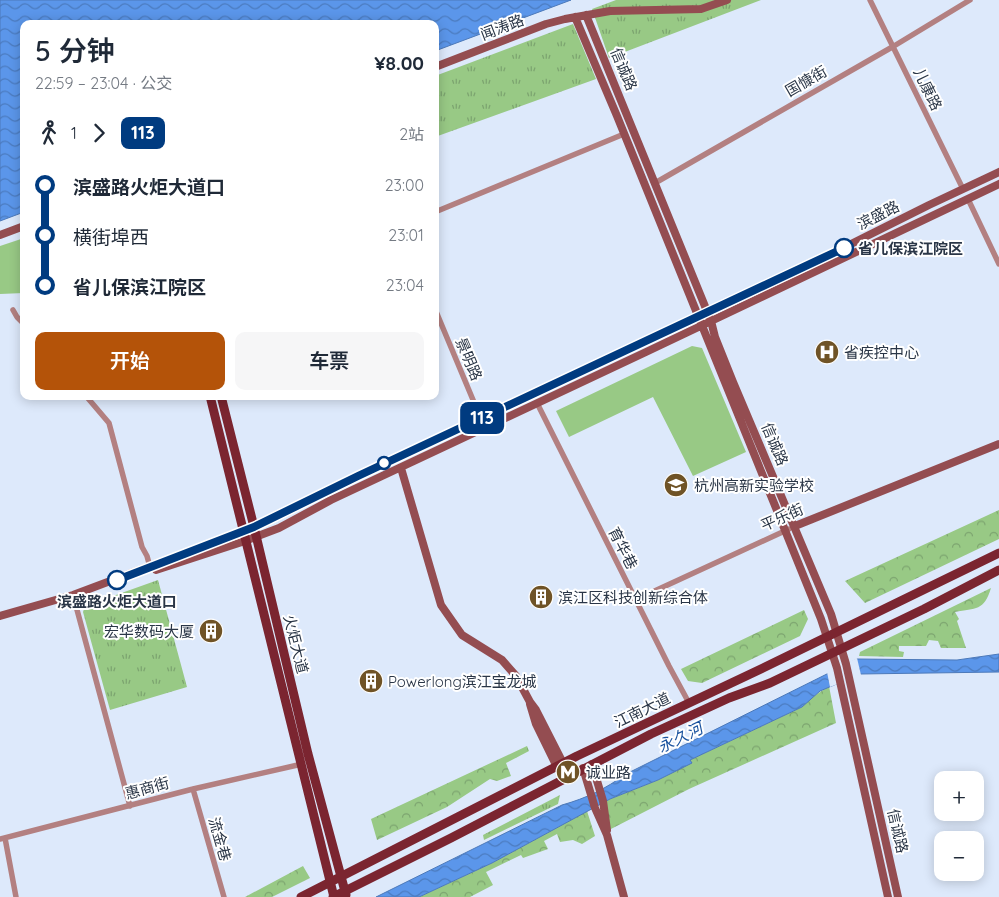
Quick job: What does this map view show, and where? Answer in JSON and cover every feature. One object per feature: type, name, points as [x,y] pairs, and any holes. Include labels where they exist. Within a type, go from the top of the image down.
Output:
[{"type":"main road","name":"闻涛路","points":[[439,64],[546,24],[574,17],[610,11],[701,9],[727,0]]},
{"type":"main road","name":"信诚路","points":[[586,15],[712,321],[715,336],[733,382],[831,614],[846,664],[898,897]]},
{"type":"main road","name":"信诚路","points":[[574,17],[624,134],[822,618],[847,710],[888,897]]},
{"type":"main road","name":"滨盛路","points":[[0,618],[73,597],[152,571],[244,536],[254,527],[358,476],[837,251],[999,172]]},
{"type":"main road","name":"滨盛路","points":[[73,597],[244,536],[256,537],[279,528],[331,500],[999,184]]},
{"type":"main road","points":[[0,235],[20,228]]},
{"type":"main road","name":"火炬大道","points":[[211,400],[334,897]]},
{"type":"main road","name":"火炬大道","points":[[222,400],[308,754],[346,894]]},
{"type":"main road","name":"平乐街","points":[[795,526],[999,444]]},
{"type":"main road","points":[[401,468],[441,605],[462,635],[502,660],[516,676],[536,710],[560,765]]},
{"type":"main road","name":"江南大道","points":[[301,897],[560,765],[999,553]]},
{"type":"main road","name":"江南大道","points":[[334,897],[346,894],[588,766],[711,706],[770,683],[842,649],[999,570]]},
{"type":"main road","points":[[588,766],[596,779],[606,817],[607,835]]},
{"type":"main road","points":[[588,766],[588,782],[597,814],[607,835],[624,897]]},
{"type":"street","name":"儿康路","points":[[870,0],[963,189]]},
{"type":"street","name":"国慷街","points":[[655,183],[894,46],[970,0]]},
{"type":"street","points":[[439,210],[624,134]]},
{"type":"street","points":[[968,199],[999,264]]},
{"type":"street","points":[[13,310],[20,320]]},
{"type":"street","name":"景明路","points":[[439,318],[481,418]]},
{"type":"street","points":[[89,400],[109,423],[142,547],[150,568]]},
{"type":"street","name":"育华巷","points":[[537,403],[689,703]]},
{"type":"street","name":"平乐街","points":[[636,600],[795,526]]},
{"type":"street","points":[[73,597],[130,806]]},
{"type":"street","name":"惠商街","points":[[2,838],[193,789],[302,764]]},
{"type":"street","name":"流金巷","points":[[193,789],[224,897]]},
{"type":"street","points":[[2,838],[16,897]]},
{"type":"green space","points":[[616,0],[761,0],[609,58],[592,9]]},
{"type":"green space","points":[[573,24],[596,79],[439,136],[439,74]]},
{"type":"green space","points":[[20,239],[20,293],[0,294],[0,246]]},
{"type":"green space","points":[[692,346],[702,348],[746,452],[693,476],[653,397],[569,437],[556,411]]},
{"type":"green space","points":[[999,510],[999,539],[865,603],[845,581]]},
{"type":"green space","points":[[158,580],[187,687],[110,710],[83,612],[85,606]]},
{"type":"green space","points":[[991,588],[982,605],[974,609],[955,612],[959,619],[957,621],[966,648],[941,648],[938,641],[929,640],[926,646],[899,646],[899,651],[904,652],[903,657],[859,656],[860,652]]},
{"type":"green space","points":[[804,610],[808,619],[800,636],[702,683],[688,681],[681,669]]},
{"type":"green space","points":[[829,686],[836,723],[689,789],[609,830],[605,801],[658,780],[691,763],[690,760],[802,707],[811,698]]},
{"type":"green space","points":[[527,746],[529,751],[506,763],[511,776],[497,781],[490,779],[447,807],[377,840],[371,819]]},
{"type":"green space","points":[[560,795],[558,804],[484,840],[483,835]]},
{"type":"green space","points":[[587,811],[595,836],[582,844],[573,840],[560,842],[557,834],[544,841],[548,849],[523,858],[521,855],[486,872],[493,885],[470,897],[419,897],[492,863]]},
{"type":"green space","points":[[303,866],[310,878],[272,897],[245,897]]},
{"type":"water","points":[[0,0],[571,0],[439,50],[439,20],[20,20],[20,214],[0,221]]},
{"type":"water","points":[[999,654],[999,672],[860,674],[820,691],[802,707],[690,760],[692,763],[658,780],[610,799],[492,863],[419,897],[376,897],[562,805],[596,792],[626,774],[857,659],[957,660]]},
{"type":"pier","points":[[857,658],[861,675],[830,687],[827,672]]},
{"type":"bus line","name":"113","points":[[117,580],[254,527],[358,476],[844,248]]},
{"type":"place","name":"省儿保滨江院区","points":[[844,248]]},
{"type":"place","name":"省疾控中心","points":[[827,352]]},
{"type":"place","name":"杭州高新实验学校","points":[[676,485]]},
{"type":"place","name":"滨盛路火炬大道口","points":[[117,580]]},
{"type":"place","name":"滨江区科技创新综合体","points":[[541,597]]},
{"type":"place","name":"宏华数码大厦","points":[[211,631]]},
{"type":"place","name":"Powerlong滨江宝龙城","points":[[371,681]]},
{"type":"place","name":"诚业路","points":[[568,772]]},
{"type":"water label","name":"永久河","points":[[680,737]]}]
